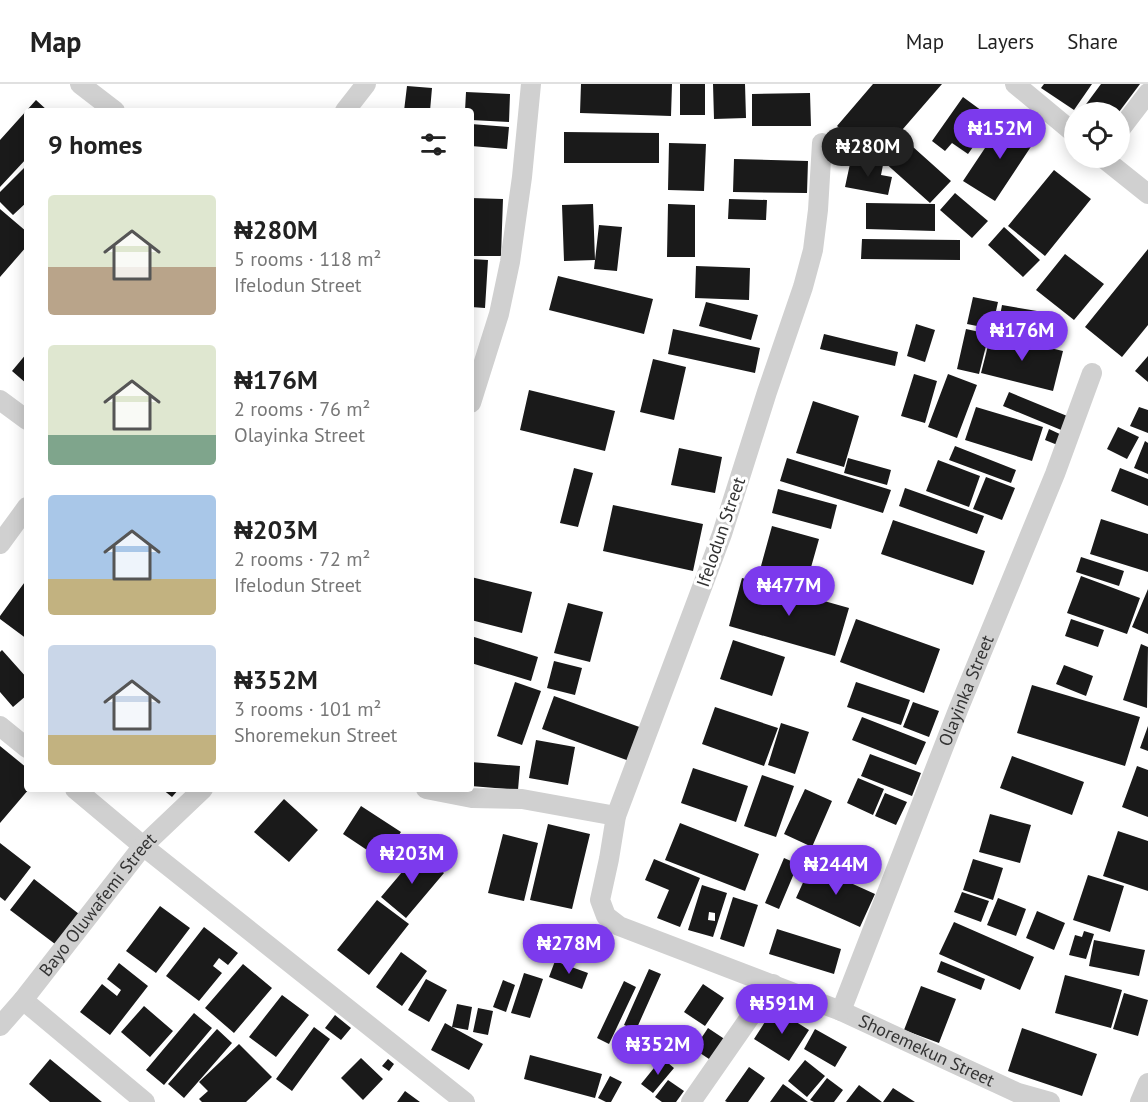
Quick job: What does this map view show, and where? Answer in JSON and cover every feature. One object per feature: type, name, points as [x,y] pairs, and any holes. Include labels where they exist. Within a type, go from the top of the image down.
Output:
[{"type":"street","points":[[80,84],[111,108]]},
{"type":"street","points":[[347,108],[366,84]]},
{"type":"street","points":[[474,393],[499,314],[510,262],[522,177],[531,84]]},
{"type":"street","points":[[1015,84],[1064,125]]},
{"type":"street","points":[[1130,117],[1148,93]]},
{"type":"street","name":"Ifelodun Street","points":[[606,916],[600,900],[616,816],[722,534],[803,287],[813,250],[819,210],[822,143]]},
{"type":"street","points":[[1116,168],[1148,194]]},
{"type":"street","name":"Olayinka Street","points":[[841,1011],[958,710],[1055,474],[1092,373]]},
{"type":"street","points":[[0,400],[24,418]]},
{"type":"street","points":[[0,544],[24,511]]},
{"type":"street","points":[[0,726],[24,746]]},
{"type":"street","points":[[79,792],[143,846],[465,1102]]},
{"type":"street","name":"Bayo Oluwafemi Street","points":[[0,1026],[143,846],[199,792]]},
{"type":"street","points":[[441,792],[472,798],[522,799],[616,816]]},
{"type":"street","name":"Shoremekun Street","points":[[606,916],[619,926],[841,1011],[1016,1097],[1050,1102]]},
{"type":"street","points":[[691,1102],[773,984]]},
{"type":"street","points":[[22,1000],[145,1102]]},
{"type":"street","points":[[1140,1102],[1148,1083]]},
{"type":"building","points":[[581,84],[672,84],[671,116],[580,113]]},
{"type":"building","points":[[680,84],[705,84],[705,115],[680,115]]},
{"type":"building","points":[[713,84],[745,84],[746,118],[714,119]]},
{"type":"building","points":[[873,84],[942,84],[876,160],[837,126]]},
{"type":"building","points":[[1044,84],[1092,84],[1080,102],[1064,103],[1041,88]]},
{"type":"building","points":[[1101,84],[1140,84],[1126,102],[1088,102]]},
{"type":"building","points":[[407,86],[432,88],[430,108],[404,108]]},
{"type":"building","points":[[466,92],[510,94],[509,122],[474,120],[474,108],[465,108]]},
{"type":"building","points":[[810,93],[811,126],[752,126],[752,94]]},
{"type":"building","points":[[963,97],[993,119],[968,154],[952,143],[945,151],[932,141]]},
{"type":"building","points":[[36,100],[45,108],[29,108]]},
{"type":"building","points":[[24,113],[24,161],[0,187],[0,140]]},
{"type":"building","points":[[1005,118],[1036,139],[995,201],[963,181]]},
{"type":"building","points":[[474,124],[509,127],[507,149],[474,146]]},
{"type":"building","points":[[564,132],[659,133],[659,163],[564,163]]},
{"type":"building","points":[[903,138],[951,181],[930,203],[883,161]]},
{"type":"building","points":[[669,143],[706,144],[704,191],[668,190]]},
{"type":"building","points":[[734,159],[808,161],[807,193],[733,192]]},
{"type":"building","points":[[851,159],[883,165],[881,175],[892,177],[888,195],[845,187]]},
{"type":"building","points":[[24,168],[24,205],[13,215],[0,202],[0,192]]},
{"type":"building","points":[[1054,170],[1091,199],[1045,256],[1008,226]]},
{"type":"building","points":[[955,193],[988,221],[972,238],[940,210]]},
{"type":"building","points":[[474,198],[503,199],[501,256],[474,256]]},
{"type":"building","points":[[729,199],[767,200],[766,220],[728,219]]},
{"type":"building","points":[[866,203],[935,204],[935,231],[866,229]]},
{"type":"building","points":[[593,204],[595,260],[564,261],[562,205]]},
{"type":"building","points":[[668,204],[695,205],[695,257],[667,257]]},
{"type":"building","points":[[0,209],[24,229],[24,249],[0,277]]},
{"type":"building","points":[[599,225],[622,227],[617,271],[594,269]]},
{"type":"building","points":[[1004,227],[1040,260],[1023,277],[988,245]]},
{"type":"building","points":[[862,239],[960,240],[960,260],[861,259]]},
{"type":"building","points":[[1148,249],[1148,325],[1122,357],[1085,327]]},
{"type":"building","points":[[1065,254],[1104,284],[1074,320],[1036,290]]},
{"type":"building","points":[[474,259],[488,260],[485,308],[474,307]]},
{"type":"building","points":[[696,266],[750,268],[749,300],[695,298]]},
{"type":"building","points":[[558,276],[653,299],[644,334],[549,310]]},
{"type":"building","points":[[973,297],[998,302],[992,329],[967,324]]},
{"type":"building","points":[[706,302],[758,315],[751,340],[699,326]]},
{"type":"building","points":[[1002,305],[1049,313],[1044,340],[997,332]]},
{"type":"building","points":[[916,324],[935,330],[925,362],[907,356]]},
{"type":"building","points":[[673,329],[760,348],[755,373],[668,354]]},
{"type":"building","points":[[966,329],[989,334],[979,374],[957,369]]},
{"type":"building","points":[[824,334],[898,352],[895,366],[820,349]]},
{"type":"building","points":[[991,334],[1063,351],[1053,391],[981,373]]},
{"type":"building","points":[[1148,356],[1148,382],[1135,371]]},
{"type":"building","points":[[24,357],[24,381],[12,371]]},
{"type":"building","points":[[653,359],[686,367],[674,420],[640,412]]},
{"type":"building","points":[[914,374],[937,381],[925,423],[901,416]]},
{"type":"building","points":[[948,374],[977,385],[957,438],[928,427]]},
{"type":"building","points":[[529,390],[615,411],[605,451],[520,430]]},
{"type":"building","points":[[1009,392],[1072,418],[1066,432],[1003,406]]},
{"type":"building","points":[[813,401],[859,416],[844,467],[796,453]]},
{"type":"building","points":[[976,407],[1043,427],[1032,461],[965,440]]},
{"type":"building","points":[[1139,407],[1148,410],[1148,433],[1130,426]]},
{"type":"building","points":[[1118,427],[1139,437],[1127,459],[1107,449]]},
{"type":"building","points":[[1049,429],[1064,436],[1060,446],[1045,440]]},
{"type":"building","points":[[1145,441],[1148,443],[1148,474],[1134,468]]},
{"type":"building","points":[[955,446],[1016,470],[1011,483],[949,460]]},
{"type":"building","points":[[679,448],[722,457],[715,493],[671,485]]},
{"type":"building","points":[[787,458],[891,490],[883,513],[780,481]]},
{"type":"building","points":[[848,458],[891,470],[887,485],[844,473]]},
{"type":"building","points":[[938,460],[980,476],[969,507],[926,491]]},
{"type":"building","points":[[574,468],[593,473],[578,527],[560,523]]},
{"type":"building","points":[[1120,468],[1148,479],[1148,506],[1111,491]]},
{"type":"building","points":[[986,477],[1015,488],[1002,520],[973,509]]},
{"type":"building","points":[[905,488],[984,516],[977,534],[899,506]]},
{"type":"building","points":[[778,489],[837,505],[831,529],[772,513]]},
{"type":"building","points":[[613,505],[703,524],[693,571],[603,551]]},
{"type":"building","points":[[1101,519],[1148,534],[1148,572],[1090,554]]},
{"type":"building","points":[[893,520],[985,551],[973,585],[881,554]]},
{"type":"building","points":[[772,526],[819,539],[808,578],[761,566]]},
{"type":"building","points":[[1081,557],[1124,571],[1119,586],[1076,572]]},
{"type":"building","points":[[1081,576],[1140,598],[1127,634],[1067,613]]},
{"type":"building","points":[[474,578],[532,592],[522,633],[474,621]]},
{"type":"building","points":[[742,578],[849,608],[835,656],[729,626]]},
{"type":"building","points":[[24,583],[24,637],[0,619]]},
{"type":"building","points":[[1148,589],[1148,634],[1132,627]]},
{"type":"building","points":[[568,603],[603,612],[590,662],[554,653]]},
{"type":"building","points":[[856,619],[940,649],[924,693],[840,662]]},
{"type":"building","points":[[1071,619],[1104,630],[1098,647],[1065,636]]},
{"type":"building","points":[[474,637],[538,657],[531,681],[474,664]]},
{"type":"building","points":[[733,640],[785,657],[772,696],[720,679]]},
{"type":"building","points":[[1141,644],[1148,647],[1147,708],[1123,700]]},
{"type":"building","points":[[2,650],[24,675],[24,698],[13,707],[0,692],[0,652]]},
{"type":"building","points":[[554,661],[582,668],[575,695],[547,688]]},
{"type":"building","points":[[1064,665],[1093,676],[1086,696],[1056,684]]},
{"type":"building","points":[[515,682],[541,691],[522,745],[497,736]]},
{"type":"building","points":[[856,682],[910,700],[901,725],[847,707]]},
{"type":"building","points":[[1032,685],[1140,717],[1125,766],[1017,733]]},
{"type":"building","points":[[554,696],[645,729],[632,762],[542,729]]},
{"type":"building","points":[[913,702],[939,711],[929,737],[903,727]]},
{"type":"building","points":[[715,707],[778,728],[764,766],[702,744]]},
{"type":"building","points":[[862,717],[926,742],[916,765],[852,740]]},
{"type":"building","points":[[781,723],[809,732],[795,774],[768,765]]},
{"type":"building","points":[[1148,726],[1148,751],[1140,748]]},
{"type":"building","points":[[536,740],[575,747],[568,785],[529,778]]},
{"type":"building","points":[[0,746],[24,766],[24,792],[26,792],[0,823]]},
{"type":"building","points":[[870,754],[921,773],[912,796],[861,776]]},
{"type":"building","points":[[1012,756],[1084,782],[1072,815],[1000,788]]},
{"type":"building","points":[[474,762],[520,766],[518,790],[474,786]]},
{"type":"building","points":[[1137,766],[1148,770],[1148,817],[1122,807]]},
{"type":"building","points":[[693,768],[748,786],[736,822],[681,803]]},
{"type":"building","points":[[762,775],[794,786],[776,837],[744,826]]},
{"type":"building","points":[[858,778],[884,789],[873,815],[847,803]]},
{"type":"building","points":[[805,789],[832,801],[812,847],[784,834]]},
{"type":"building","points":[[166,792],[176,792],[172,797]]},
{"type":"building","points":[[885,793],[907,802],[896,825],[875,816]]},
{"type":"building","points":[[284,799],[318,830],[289,862],[254,832]]},
{"type":"building","points":[[361,806],[401,832],[382,860],[343,834]]},
{"type":"building","points":[[990,814],[1031,825],[1020,863],[979,852]]},
{"type":"building","points":[[680,823],[759,854],[745,891],[665,860]]},
{"type":"building","points":[[548,824],[590,834],[572,909],[530,900]]},
{"type":"building","points":[[1118,831],[1148,841],[1148,891],[1103,876]]},
{"type":"building","points":[[503,834],[538,843],[524,901],[488,893]]},
{"type":"building","points":[[0,843],[31,867],[5,901],[0,897]]},
{"type":"building","points":[[419,852],[444,873],[406,918],[381,897]]},
{"type":"building","points":[[784,858],[798,864],[779,909],[765,903]]},
{"type":"building","points":[[654,859],[700,878],[680,927],[657,918],[669,890],[645,880]]},
{"type":"building","points":[[973,859],[1003,868],[993,900],[963,890]]},
{"type":"building","points":[[811,865],[875,894],[860,927],[796,898]]},
{"type":"building","points":[[1088,875],[1124,886],[1110,932],[1073,920]]},
{"type":"building","points":[[34,879],[79,914],[55,944],[10,910]]},
{"type":"building","points":[[702,885],[727,893],[713,937],[688,930]],"holes":[[[709,912],[715,913],[715,921],[708,920]]]},
{"type":"building","points":[[962,892],[989,901],[981,922],[954,912]]},
{"type":"building","points":[[733,897],[758,905],[744,947],[720,939]]},
{"type":"building","points":[[998,898],[1026,909],[1016,936],[987,925]]},
{"type":"building","points":[[377,900],[409,924],[369,975],[337,950]]},
{"type":"building","points":[[160,906],[190,928],[156,973],[126,951]]},
{"type":"building","points":[[1037,911],[1065,923],[1054,950],[1026,938]]},
{"type":"building","points":[[954,922],[1034,957],[1020,990],[939,954]]},
{"type":"building","points":[[204,927],[238,953],[228,965],[219,958],[213,966],[222,973],[199,1001],[166,976]]},
{"type":"building","points":[[777,929],[841,949],[834,974],[769,954]]},
{"type":"building","points":[[1084,931],[1094,934],[1086,959],[1069,955],[1075,935],[1082,937]]},
{"type":"building","points":[[1094,940],[1145,950],[1139,976],[1089,966]]},
{"type":"building","points":[[401,952],[427,971],[402,1006],[376,987]]},
{"type":"building","points":[[555,961],[588,973],[582,989],[549,977]]},
{"type":"building","points":[[941,961],[985,979],[981,990],[937,972]]},
{"type":"building","points":[[119,963],[148,986],[110,1035],[80,1012],[102,984],[117,996],[121,990],[107,979]]},
{"type":"building","points":[[243,964],[272,988],[234,1033],[205,1008]]},
{"type":"building","points":[[649,969],[661,974],[636,1030],[624,1025]]},
{"type":"building","points":[[524,973],[543,979],[530,1018],[511,1013]]},
{"type":"building","points":[[1065,975],[1122,990],[1111,1028],[1055,1013]]},
{"type":"building","points":[[426,979],[447,990],[429,1022],[408,1010]]},
{"type":"building","points":[[503,980],[515,985],[506,1012],[493,1007]]},
{"type":"building","points":[[624,981],[636,987],[609,1044],[597,1038]]},
{"type":"building","points":[[703,984],[724,998],[705,1026],[684,1012]]},
{"type":"building","points":[[921,986],[956,999],[939,1043],[904,1030]]},
{"type":"building","points":[[1124,993],[1148,1000],[1138,1036],[1113,1029]]},
{"type":"building","points":[[282,995],[309,1015],[276,1057],[249,1037]]},
{"type":"building","points":[[457,1004],[472,1007],[468,1030],[452,1027]]},
{"type":"building","points":[[144,1006],[173,1031],[150,1057],[121,1032]]},
{"type":"building","points":[[478,1008],[493,1011],[488,1035],[473,1032]]},
{"type":"building","points":[[774,1008],[809,1030],[789,1061],[754,1039]]},
{"type":"building","points":[[194,1013],[212,1028],[164,1085],[146,1070]]},
{"type":"building","points":[[335,1015],[351,1028],[341,1040],[325,1028]]},
{"type":"building","points":[[445,1023],[483,1044],[469,1070],[431,1050]]},
{"type":"building","points":[[314,1027],[330,1039],[292,1091],[276,1079]]},
{"type":"building","points":[[708,1028],[729,1042],[715,1063],[694,1049]]},
{"type":"building","points":[[1022,1028],[1097,1054],[1082,1096],[1008,1071]]},
{"type":"building","points":[[217,1029],[232,1043],[184,1098],[168,1084]]},
{"type":"building","points":[[815,1029],[847,1047],[835,1067],[804,1049]]},
{"type":"building","points":[[239,1044],[272,1077],[246,1102],[202,1102],[199,1099],[208,1091],[199,1082]]},
{"type":"building","points":[[530,1055],[602,1074],[595,1098],[524,1079]]},
{"type":"building","points":[[361,1058],[383,1079],[363,1100],[341,1078]]},
{"type":"building","points":[[662,1058],[674,1068],[653,1093],[641,1084]]},
{"type":"building","points":[[50,1059],[102,1102],[50,1102],[29,1084]]},
{"type":"building","points":[[388,1059],[394,1064],[389,1071],[382,1066]]},
{"type":"building","points":[[805,1060],[825,1076],[807,1097],[788,1081]]},
{"type":"building","points":[[749,1067],[765,1078],[748,1102],[725,1101]]},
{"type":"building","points":[[610,1076],[622,1082],[611,1102],[606,1102],[598,1098]]},
{"type":"building","points":[[827,1078],[843,1090],[834,1102],[810,1100]]},
{"type":"building","points":[[668,1080],[684,1091],[676,1102],[662,1102],[655,1097]]},
{"type":"building","points":[[783,1084],[808,1102],[770,1102]]},
{"type":"building","points":[[859,1085],[882,1102],[846,1102]]},
{"type":"building","points":[[893,1088],[915,1102],[883,1102]]},
{"type":"building","points":[[405,1091],[420,1102],[397,1102]]}]
